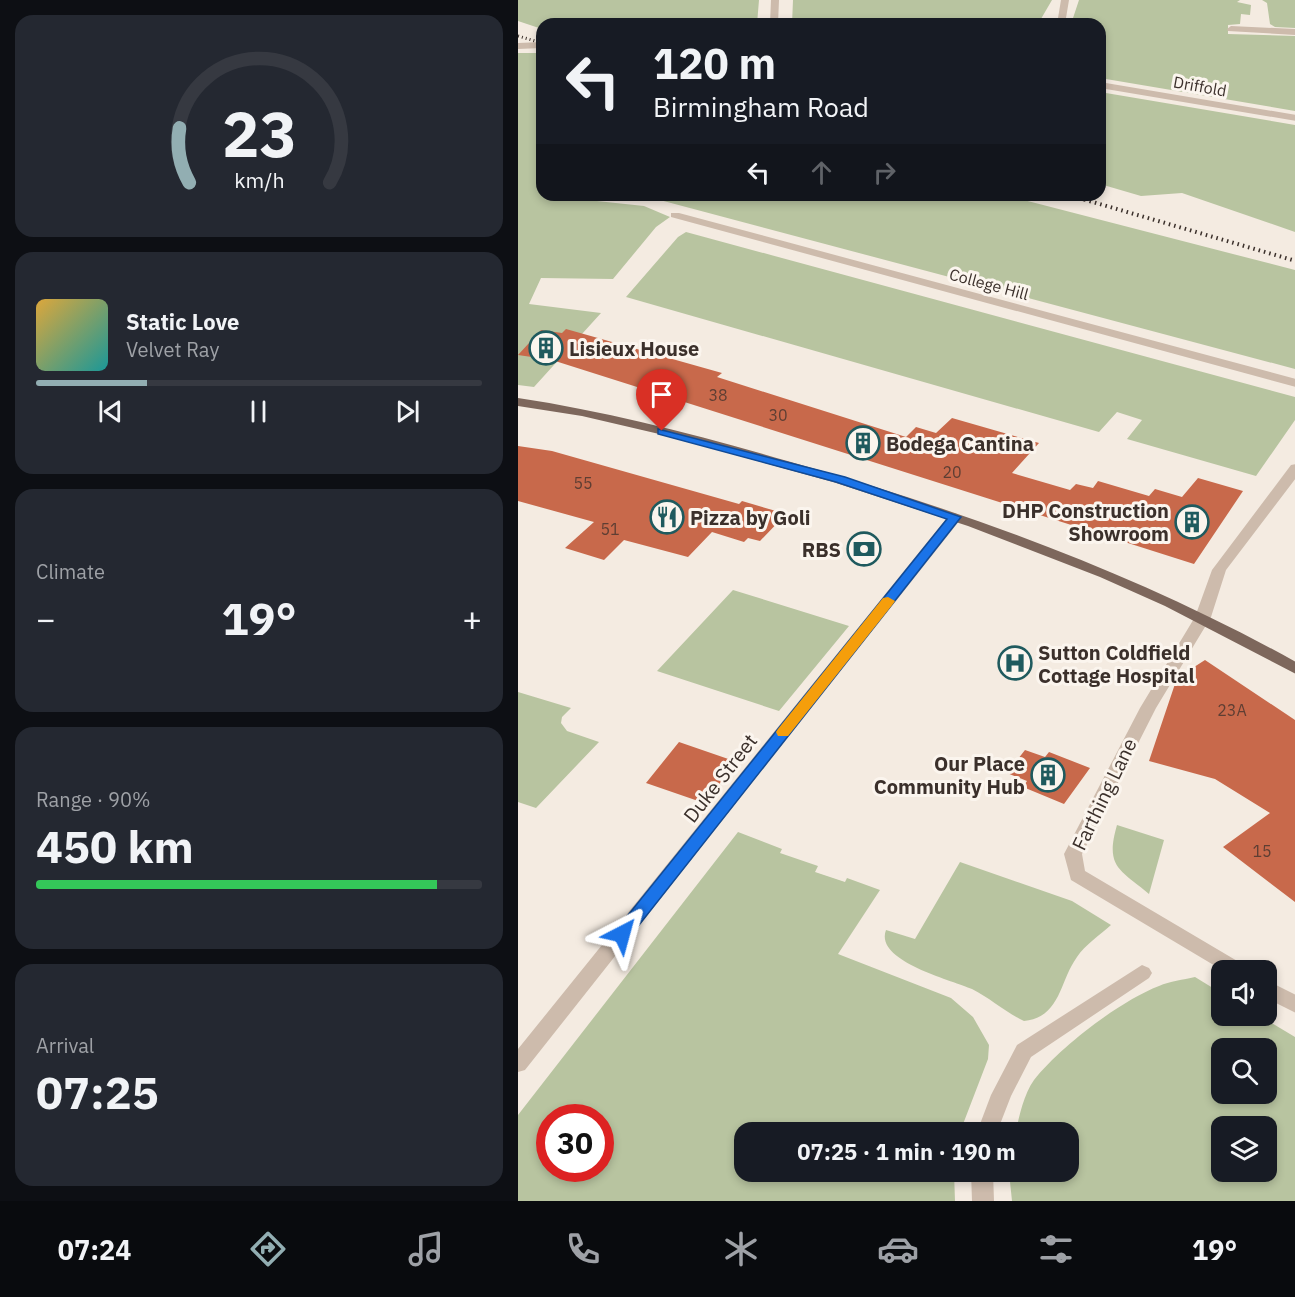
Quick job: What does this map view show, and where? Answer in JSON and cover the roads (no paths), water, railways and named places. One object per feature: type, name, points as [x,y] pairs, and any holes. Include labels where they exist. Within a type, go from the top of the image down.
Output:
[{"type":"main road","points":[[518,402],[618,421],[706,442],[841,479],[955,517],[1086,565],[1162,596],[1295,669]]},
{"type":"street","points":[[774,18],[775,0]]},
{"type":"street","points":[[1062,18],[1065,0]]},
{"type":"street","points":[[1231,29],[1256,26],[1295,32]]},
{"type":"street","points":[[518,46],[536,45]]},
{"type":"street","name":"Driffold","points":[[1106,86],[1295,118]]},
{"type":"street","name":"College Hill","points":[[675,215],[1295,382]]},
{"type":"street","name":"Farthing Lane","points":[[1220,960],[1077,875],[1073,855],[1148,708],[1203,617],[1219,570],[1295,468]]},
{"type":"street","name":"Duke Street","points":[[518,1064],[955,517]]},
{"type":"street","points":[[991,1122],[1001,1095],[1024,1051],[1142,973]]},
{"type":"street","points":[[1277,994],[1295,1005]]},
{"type":"street","points":[[982,1182],[983,1201]]},
{"type":"railway","points":[[518,36],[536,41]]},
{"type":"railway","points":[[1089,201],[1296,261]]},
{"type":"place","name":"Lisieux House","points":[[546,348]]},
{"type":"place","name":"Bodega Cantina","points":[[863,443]]},
{"type":"place","name":"Pizza by Goli","points":[[667,517]]},
{"type":"place","name":"DHP Construction Showroom","points":[[1192,522]]},
{"type":"place","name":"RBS","points":[[864,549]]},
{"type":"place","name":"Sutton Coldfield Cottage Hospital","points":[[1015,663]]},
{"type":"place","name":"Our Place Community Hub","points":[[1048,775]]}]
